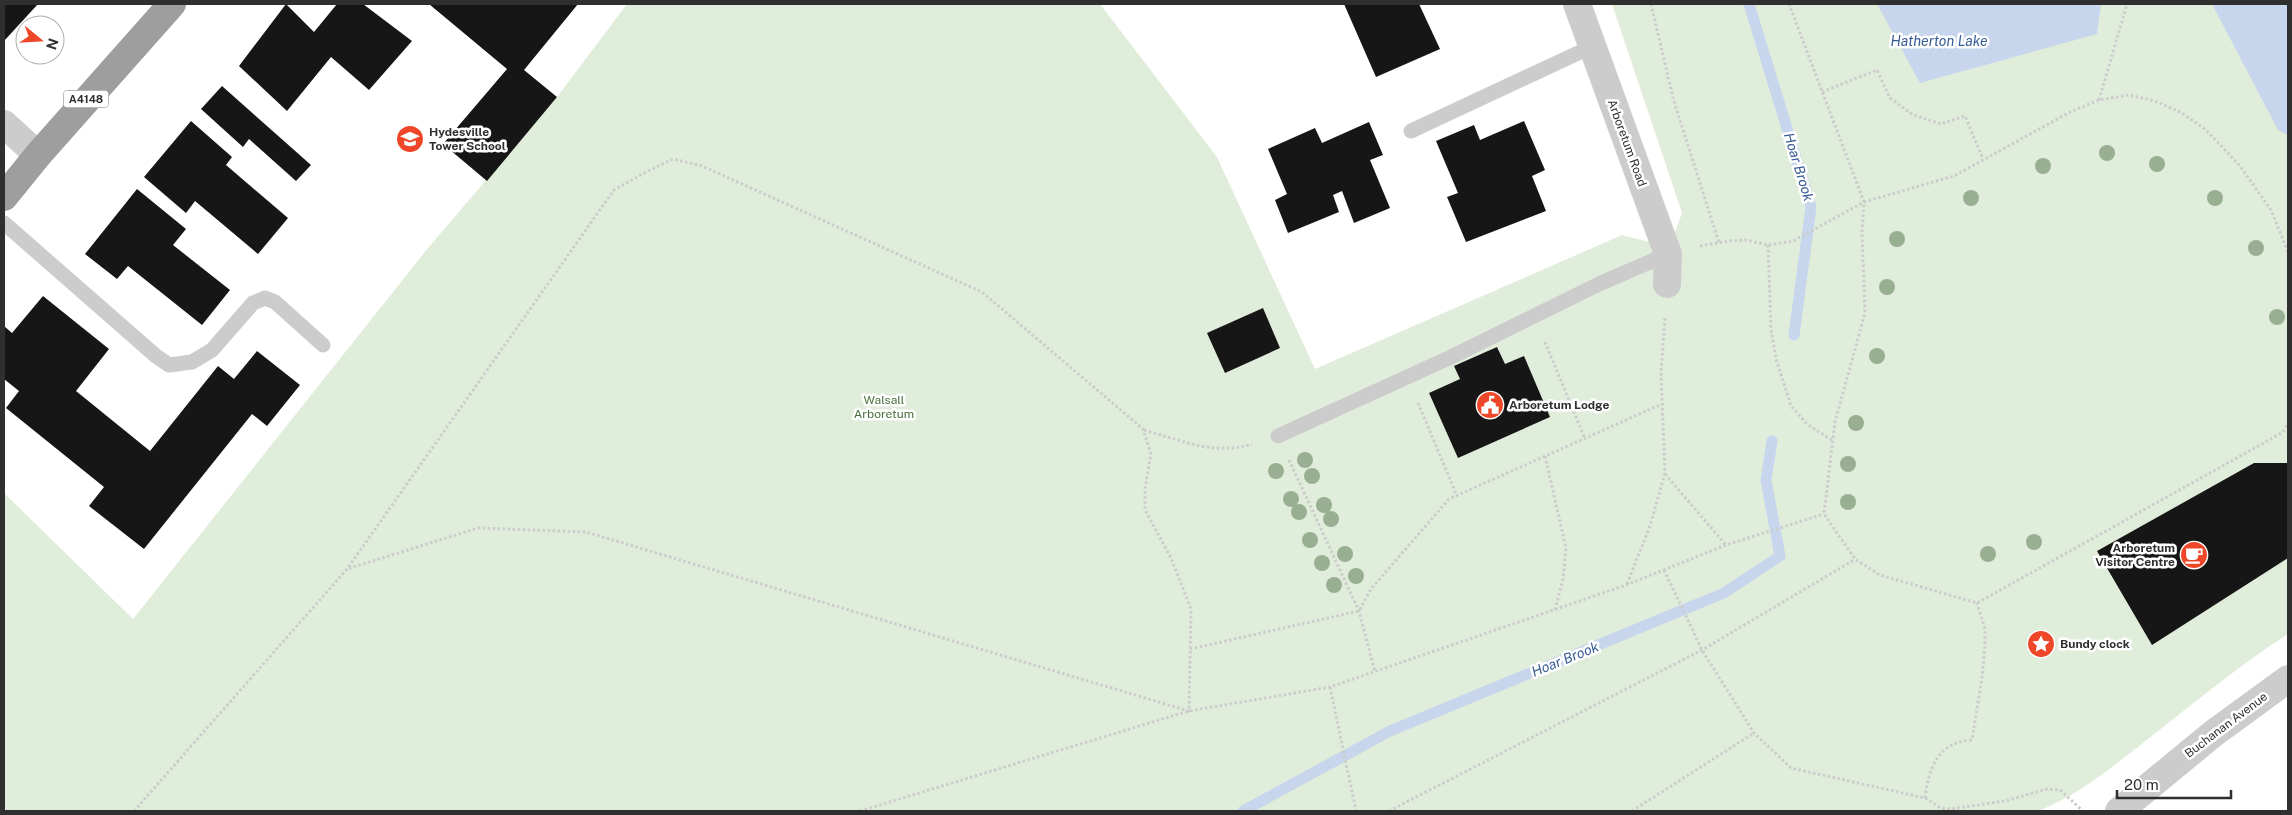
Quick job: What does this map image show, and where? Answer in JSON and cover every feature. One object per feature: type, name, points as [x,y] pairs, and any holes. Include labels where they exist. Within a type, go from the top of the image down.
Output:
[{"type":"highway","name":"A4148","points":[[4,197],[38,155],[172,4]]},
{"type":"street","name":"Arboretum Road","points":[[1577,4],[1591,47],[1668,254],[1667,284]]},
{"type":"street","points":[[4,124],[38,155]]},
{"type":"street","name":"Buchanan Avenue","points":[[2118,811],[2214,732],[2288,679]]},
{"type":"lane","points":[[1411,131],[1591,47]]},
{"type":"lane","points":[[4,223],[156,356],[169,365],[192,362],[212,350],[253,303],[264,298],[275,302],[323,345]]},
{"type":"lane","points":[[1278,436],[1452,357],[1600,284],[1668,254]]},
{"type":"path","points":[[1651,4],[1673,98],[1719,243]]},
{"type":"path","points":[[1788,4],[1864,202],[1862,232],[1864,313],[1835,422],[1824,514],[1855,559],[1880,575],[1976,603],[2283,432],[2288,423]]},
{"type":"path","points":[[2099,100],[2127,4]]},
{"type":"path","points":[[1822,92],[1877,70],[1890,98],[1913,115],[1941,124],[1965,116],[1983,159]]},
{"type":"path","points":[[1713,244],[1746,240],[1768,245],[1793,241],[1864,202],[1954,176],[2070,112],[2099,100],[2129,95],[2156,101],[2182,113],[2206,130],[2240,166],[2271,210],[2288,252]]},
{"type":"path","points":[[134,811],[347,568],[614,190],[673,159],[702,166],[982,292],[1143,429],[1212,449],[1240,448],[1278,436],[1359,611],[1375,672]]},
{"type":"path","points":[[1768,245],[1771,329],[1776,359],[1791,406],[1806,424],[1833,442]]},
{"type":"path","points":[[1626,585],[1650,526],[1664,473],[1661,373],[1667,284]]},
{"type":"path","points":[[1552,357],[1585,438]]},
{"type":"path","points":[[1190,649],[1359,611],[1371,589],[1449,499],[1662,404]]},
{"type":"path","points":[[1420,407],[1456,496]]},
{"type":"path","points":[[1143,429],[1150,454],[1145,488],[1145,510],[1171,558],[1191,609],[1189,711]]},
{"type":"path","points":[[1545,456],[1566,548],[1563,579],[1555,610]]},
{"type":"path","points":[[1664,473],[1726,545]]},
{"type":"path","points":[[860,811],[1189,711],[1330,688],[1626,585],[1726,545],[1824,514]]},
{"type":"path","points":[[347,568],[478,528],[586,532],[1189,711]]},
{"type":"path","points":[[1389,811],[1702,650],[1855,559]]},
{"type":"path","points":[[1664,570],[1702,650],[1754,733],[1792,768],[1925,798],[1941,808],[1951,810],[2005,801],[2046,790],[2060,790],[2083,811]]},
{"type":"path","points":[[1925,798],[1927,781],[1939,755],[1948,746],[1958,741],[1972,740],[1982,678],[1985,644],[1985,629],[1976,603]]},
{"type":"path","points":[[1330,688],[1356,811]]},
{"type":"path","points":[[1632,811],[1754,733]]},
{"type":"green space","name":"Walsall Arboretum","points":[[627,4],[1100,4],[1217,157],[1315,369],[1622,235],[1649,242],[1675,232],[1682,213],[1612,4],[2288,4],[2288,634],[2230,674],[2138,747],[2078,791],[2038,811],[4,811],[4,493],[133,619],[428,248],[557,97]]},
{"type":"water","name":"Hatherton Lake","points":[[1877,4],[2101,4],[2097,34],[1920,83]]},
{"type":"water","points":[[2212,4],[2288,4],[2288,135],[2278,130]]},
{"type":"building","points":[[4,4],[38,4],[28,15],[15,15],[15,29],[4,41]]},
{"type":"building","points":[[286,4],[314,32],[337,4],[363,4],[412,41],[369,90],[331,57],[287,111],[239,66]]},
{"type":"building","points":[[429,4],[578,4],[524,70],[557,97],[487,181],[443,144],[507,69]]},
{"type":"building","points":[[1344,4],[1419,4],[1440,49],[1376,77]]},
{"type":"building","points":[[222,86],[311,165],[296,181],[249,139],[243,147],[201,109]]},
{"type":"building","points":[[191,121],[232,157],[226,165],[288,218],[258,254],[195,201],[186,213],[144,177]]},
{"type":"building","points":[[1524,121],[1545,170],[1532,176],[1546,211],[1466,242],[1447,197],[1458,193],[1436,141],[1474,125],[1480,140]]},
{"type":"building","points":[[1369,122],[1383,155],[1370,160],[1390,208],[1354,223],[1342,191],[1333,195],[1339,212],[1288,233],[1275,200],[1287,194],[1268,149],[1315,128],[1322,143]]},
{"type":"building","points":[[137,189],[186,229],[173,245],[230,290],[202,325],[128,266],[117,279],[85,254]]},
{"type":"building","points":[[43,296],[109,349],[76,391],[150,451],[218,366],[234,379],[257,351],[300,385],[267,426],[252,414],[144,549],[89,506],[104,487],[6,408],[19,391],[4,379],[4,326],[12,333]]},
{"type":"building","points":[[1263,308],[1280,348],[1225,373],[1207,333]]},
{"type":"building","name":"Arboretum Lodge","points":[[1497,347],[1505,364],[1524,356],[1550,417],[1458,458],[1429,393],[1460,379],[1454,366]]},
{"type":"building","name":"Arboretum Visitor Centre","points":[[2254,463],[2288,463],[2288,558],[2152,645],[2097,551]]},
{"type":"waterway","name":"Hoar Brook","points":[[1749,4],[1811,207],[1794,335]]},
{"type":"waterway","name":"Hoar Brook","points":[[1243,811],[1390,731],[1724,593],[1780,556],[1766,480],[1772,441]]},
{"type":"place","name":"Hydesville Tower School","points":[[410,139]]},
{"type":"place","name":"Arboretum Lodge","points":[[1490,405]]},
{"type":"place","name":"Arboretum Visitor Centre","points":[[2194,555]]},
{"type":"place","name":"Bundy clock","points":[[2041,644]]}]
